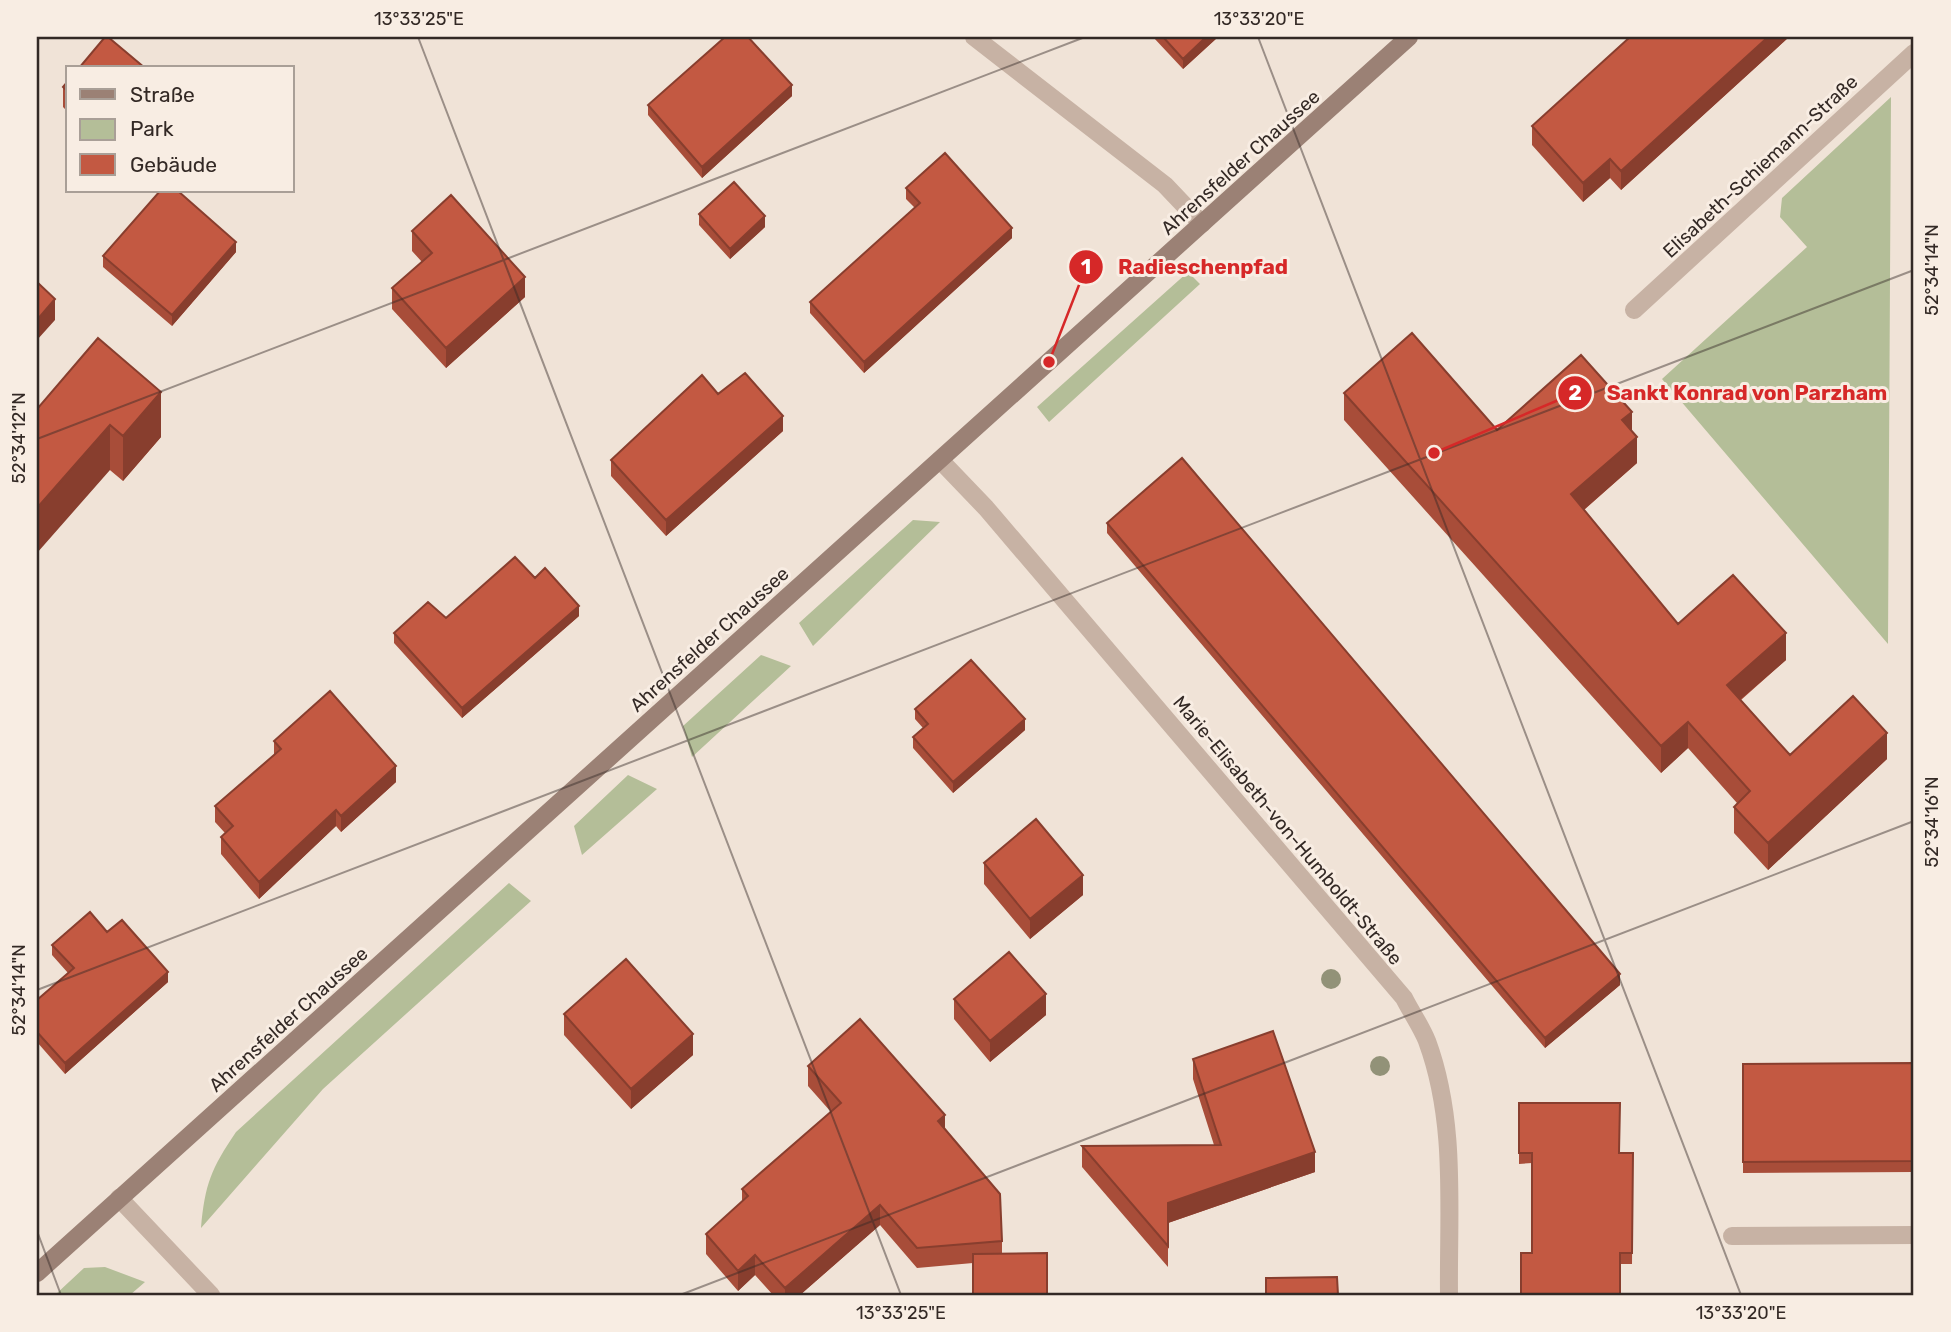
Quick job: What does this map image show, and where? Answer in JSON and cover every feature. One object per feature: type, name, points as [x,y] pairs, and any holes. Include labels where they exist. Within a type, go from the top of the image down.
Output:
[{"type":"main road","name":"Ahrensfelder Chaussee","points":[[37,1273],[1409,37]]},
{"type":"street","points":[[974,37],[1165,185],[1202,224]]},
{"type":"street","name":"Elisabeth-Schiemann-Straße","points":[[1633,310],[1914,53]]},
{"type":"street","name":"Marie-Elisabeth-von-Humboldt-Straße","points":[[940,460],[986,508],[1404,998],[1426,1038],[1440,1085],[1448,1127],[1449,1295]]},
{"type":"street","points":[[119,1199],[211,1295]]},
{"type":"street","points":[[1732,1236],[1914,1236]]},
{"type":"green space","points":[[1891,97],[1888,644],[1662,379],[1807,247],[1780,217],[1782,198]]},
{"type":"green space","points":[[1188,272],[1200,284],[1049,422],[1037,407]]},
{"type":"green space","points":[[913,520],[940,522],[813,646],[799,623]]},
{"type":"green space","points":[[761,655],[791,666],[692,757],[683,726]]},
{"type":"green space","points":[[628,775],[657,789],[582,855],[574,826]]},
{"type":"green space","points":[[509,883],[531,901],[323,1089],[201,1228],[211,1177],[236,1132]]},
{"type":"green space","points":[[105,1267],[145,1282],[130,1295],[55,1295],[84,1268]]},
{"type":"building","points":[[105,37],[108,37],[143,66],[81,66]]},
{"type":"building","points":[[725,37],[748,37],[792,85],[702,167],[648,105]]},
{"type":"building","points":[[1163,37],[1206,37],[1183,59]]},
{"type":"building","points":[[1630,37],[1768,37],[1621,171],[1610,159],[1583,183],[1532,126]]},
{"type":"building","points":[[945,153],[1012,228],[864,362],[810,302],[920,203],[906,188]]},
{"type":"building","points":[[734,182],[765,216],[730,249],[699,214]]},
{"type":"building","points":[[159,192],[179,192],[236,242],[172,315],[103,256]]},
{"type":"building","points":[[451,195],[525,277],[446,348],[392,288],[432,253],[412,231]]},
{"type":"building","points":[[37,282],[55,299],[37,320]]},
{"type":"building","points":[[1412,333],[1497,430],[1581,355],[1632,412],[1622,420],[1637,437],[1571,494],[1678,624],[1733,575],[1786,633],[1727,685],[1790,755],[1853,696],[1887,733],[1768,843],[1734,807],[1750,791],[1688,722],[1661,746],[1344,393]]},
{"type":"building","points":[[98,338],[161,392],[123,436],[110,425],[37,508],[37,409]]},
{"type":"building","points":[[745,373],[783,416],[666,520],[611,460],[702,375],[718,394]]},
{"type":"building","points":[[1182,458],[1620,974],[1545,1038],[1107,523]]},
{"type":"building","points":[[515,557],[535,578],[545,568],[579,606],[462,708],[394,633],[428,602],[446,618]]},
{"type":"building","points":[[971,660],[1025,719],[953,782],[913,737],[928,724],[915,709]]},
{"type":"building","points":[[330,691],[396,766],[341,816],[336,810],[259,882],[221,837],[233,826],[215,806],[281,749],[274,741]]},
{"type":"building","points":[[1036,819],[1083,875],[1030,919],[984,863]]},
{"type":"building","points":[[90,912],[107,932],[122,920],[168,972],[65,1063],[37,1032],[37,1000],[74,968],[52,945]]},
{"type":"building","points":[[1009,952],[1046,994],[990,1041],[954,999]]},
{"type":"building","points":[[626,959],[693,1034],[631,1089],[564,1014]]},
{"type":"building","points":[[860,1019],[945,1115],[938,1121],[1000,1194],[1002,1241],[917,1248],[880,1205],[785,1288],[755,1255],[738,1271],[706,1234],[748,1196],[742,1189],[841,1103],[808,1066]]},
{"type":"building","points":[[1273,1031],[1315,1152],[1168,1203],[1168,1246],[1082,1146],[1221,1145],[1193,1059]]},
{"type":"building","points":[[1914,1063],[1914,1161],[1743,1162],[1743,1064]]},
{"type":"building","points":[[1519,1103],[1620,1103],[1619,1153],[1633,1153],[1632,1253],[1620,1253],[1620,1295],[1521,1295],[1521,1253],[1532,1253],[1532,1153],[1519,1153]]},
{"type":"building","points":[[1047,1253],[1047,1295],[973,1295],[973,1254]]},
{"type":"building","points":[[1337,1277],[1338,1295],[1266,1295],[1266,1278]]},
{"type":"place","name":"Radieschenpfad","points":[[1049,362]]},
{"type":"place","name":"Sankt Konrad von Parzham","points":[[1434,453]]}]
